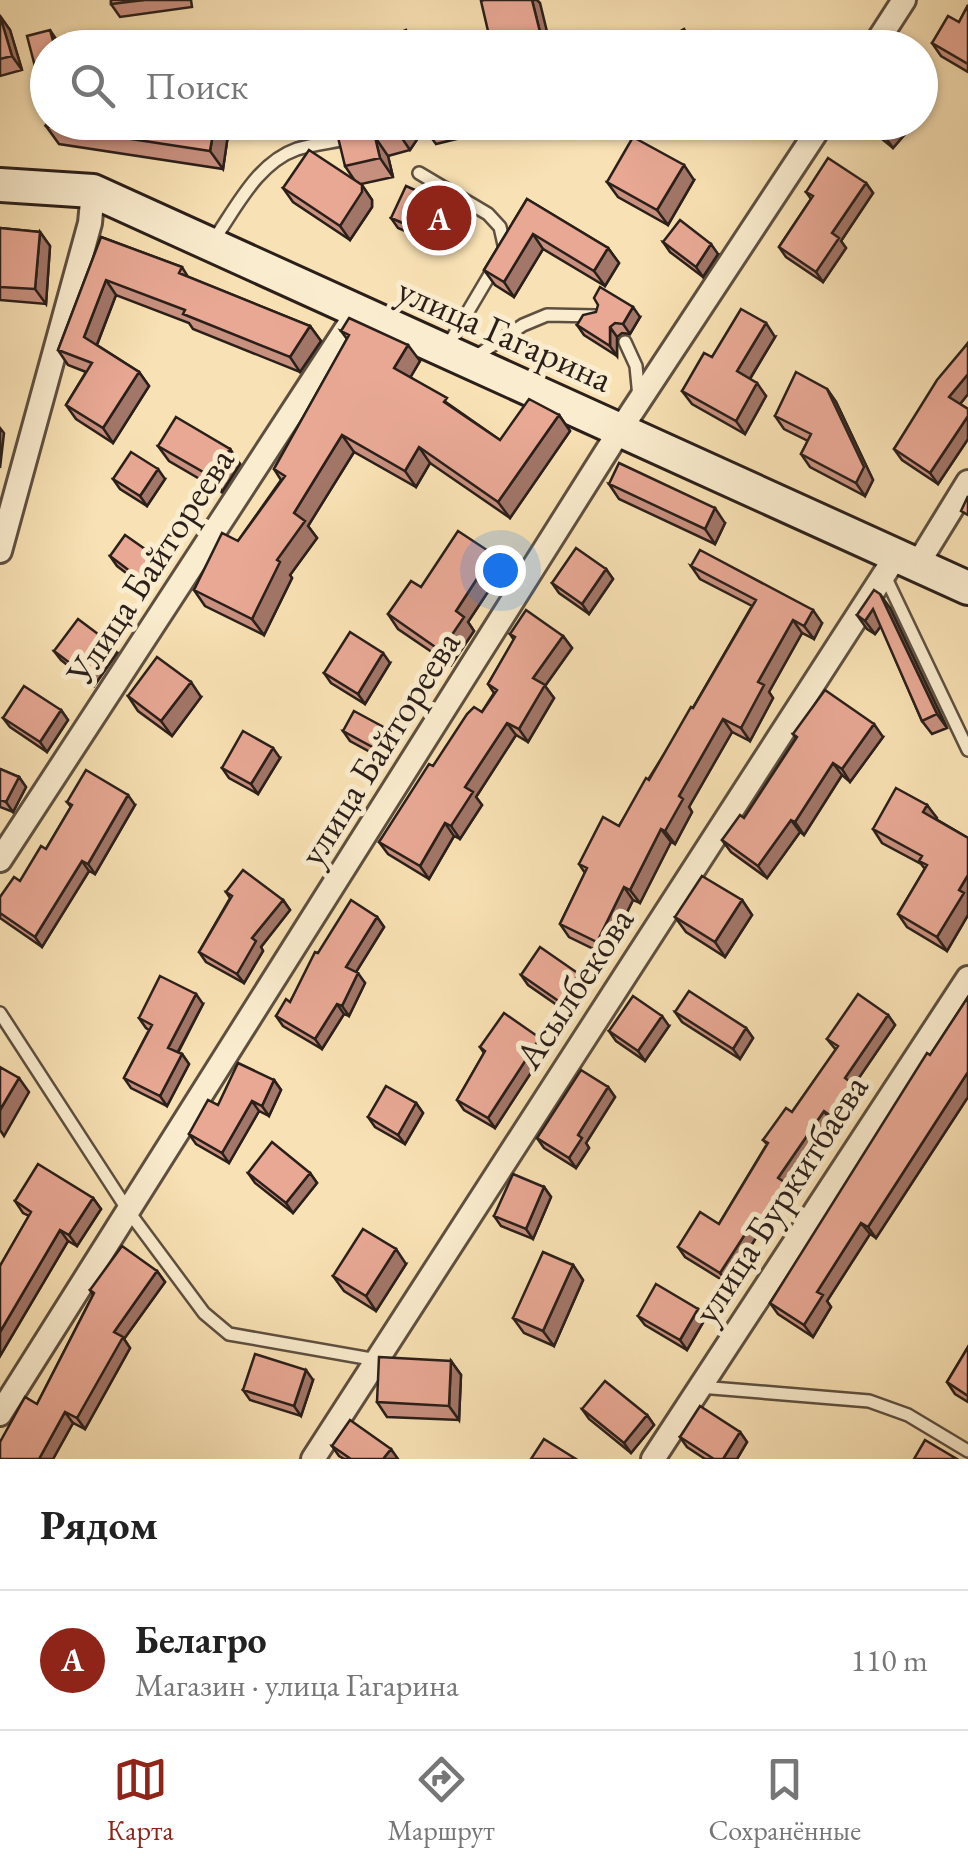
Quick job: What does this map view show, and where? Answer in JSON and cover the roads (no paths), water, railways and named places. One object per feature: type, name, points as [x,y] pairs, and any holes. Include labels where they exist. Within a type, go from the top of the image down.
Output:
[{"type":"main road","name":"улица Гагарина","points":[[0,184],[93,190],[620,430],[899,564],[968,588]]},
{"type":"street","points":[[884,30],[904,0]]},
{"type":"street","name":"улица Байтореева","points":[[0,1414],[620,430],[811,140]]},
{"type":"street","points":[[0,551],[90,223],[93,190]]},
{"type":"street","name":"Улица Байтореева","points":[[0,860],[358,311]]},
{"type":"street","name":"Асылбекова","points":[[313,1459],[899,564],[968,482]]},
{"type":"street","name":"улица Буркитбаева","points":[[653,1459],[968,978]]},
{"type":"lane","points":[[211,244],[258,176],[280,157],[341,140]]},
{"type":"lane","points":[[419,172],[488,214],[500,228],[504,249],[457,356]]},
{"type":"lane","points":[[457,356],[547,315],[596,316]]},
{"type":"lane","points":[[626,342],[636,366],[639,402]]},
{"type":"lane","points":[[899,564],[968,750]]},
{"type":"lane","points":[[0,1013],[129,1212],[204,1313],[230,1334],[377,1360]]},
{"type":"lane","points":[[698,1387],[870,1400],[908,1415],[968,1451]]},
{"type":"place","name":"Белагро","points":[[439,218]]}]
